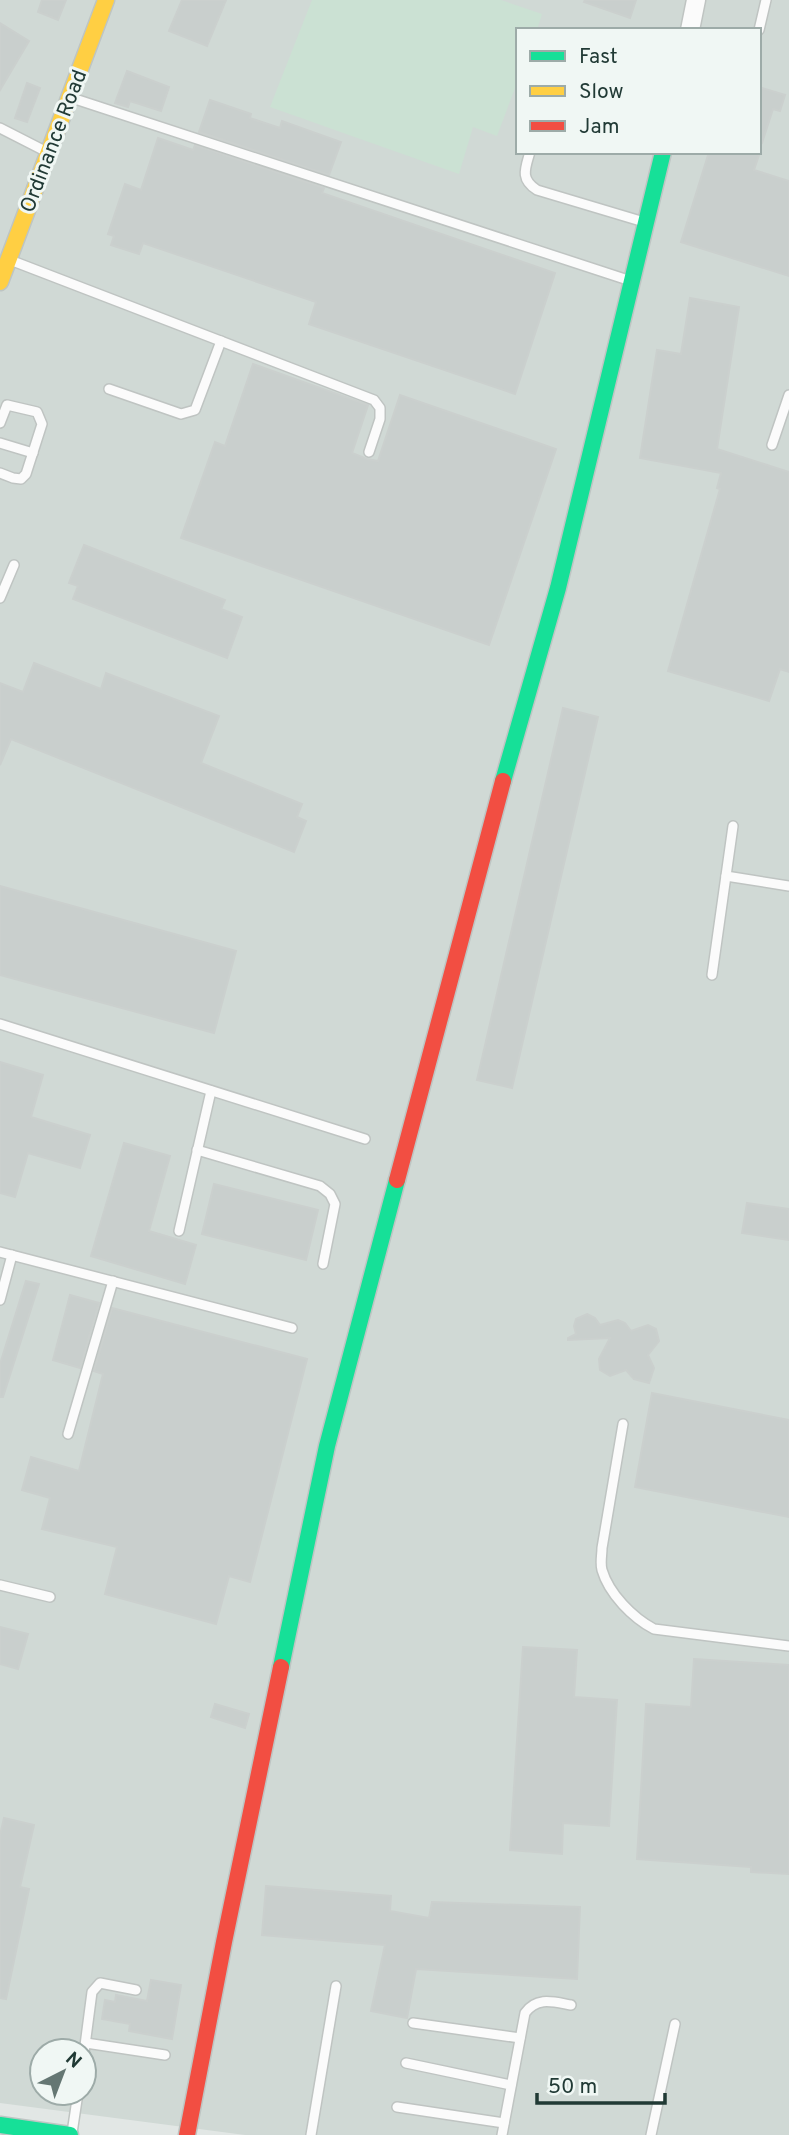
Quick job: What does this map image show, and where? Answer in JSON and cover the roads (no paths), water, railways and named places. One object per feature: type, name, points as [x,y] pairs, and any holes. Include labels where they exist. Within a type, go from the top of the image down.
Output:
[{"type":"street","name":"Ordinance Road","points":[[3,271],[106,0]]},
{"type":"street","points":[[690,28],[696,0]]},
{"type":"street","points":[[187,2135],[224,1942],[327,1446],[495,810],[558,588],[663,154]]},
{"type":"street","points":[[0,2125],[71,2135]]},
{"type":"lane","points":[[759,28],[766,0]]},
{"type":"lane","points":[[70,98],[631,281]]},
{"type":"lane","points":[[0,128],[49,153]]},
{"type":"lane","points":[[529,154],[524,171],[525,178],[528,184],[537,190],[646,223]]},
{"type":"lane","points":[[3,271],[221,341],[374,400],[380,408],[380,419],[369,452]]},
{"type":"lane","points":[[109,388],[181,414],[189,413],[195,410],[221,341]]},
{"type":"lane","points":[[772,445],[789,395]]},
{"type":"lane","points":[[0,423],[7,405],[37,412],[42,424],[22,479],[0,473]]},
{"type":"lane","points":[[0,443],[33,453]]},
{"type":"lane","points":[[0,598],[14,565]]},
{"type":"lane","points":[[712,975],[733,826]]},
{"type":"lane","points":[[726,876],[789,886]]},
{"type":"lane","points":[[0,1024],[365,1139]]},
{"type":"lane","points":[[179,1231],[211,1091]]},
{"type":"lane","points":[[197,1150],[320,1186],[330,1194],[335,1204],[323,1264]]},
{"type":"lane","points":[[0,1252],[292,1328]]},
{"type":"lane","points":[[0,1300],[12,1255]]},
{"type":"lane","points":[[68,1434],[113,1281]]},
{"type":"lane","points":[[623,1424],[602,1548],[601,1567],[607,1584],[638,1620],[654,1629],[789,1646]]},
{"type":"lane","points":[[0,1585],[50,1597]]},
{"type":"lane","points":[[87,2037],[95,1986],[100,1983],[136,1990]]},
{"type":"lane","points":[[311,2135],[336,1986]]},
{"type":"lane","points":[[502,2135],[526,2013],[531,2005],[542,2001],[571,2005]]},
{"type":"lane","points":[[412,2024],[520,2038]]},
{"type":"lane","points":[[651,2135],[675,2024]]},
{"type":"lane","points":[[98,2045],[164,2055]]},
{"type":"lane","points":[[406,2063],[512,2085]]},
{"type":"lane","points":[[71,2135],[76,2107]]},
{"type":"lane","points":[[397,2108],[504,2123]]}]
